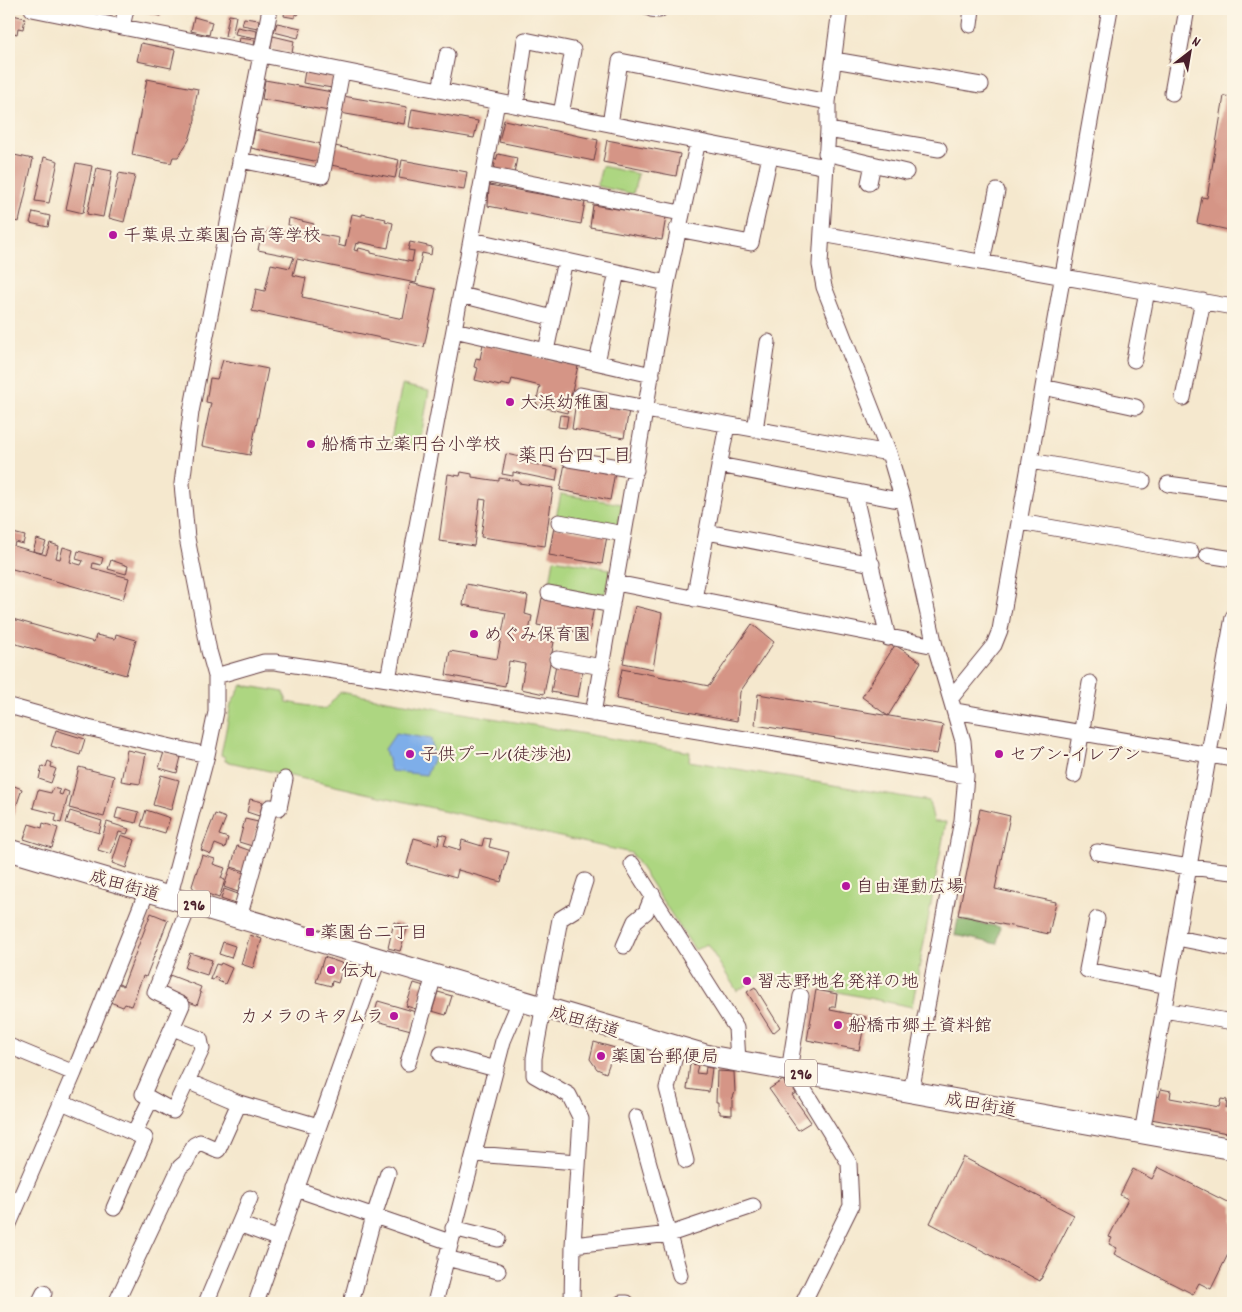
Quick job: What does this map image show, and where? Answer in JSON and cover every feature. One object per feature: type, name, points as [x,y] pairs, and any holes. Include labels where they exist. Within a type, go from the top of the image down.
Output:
[{"type":"highway","name":"成田街道","points":[[9,850],[676,1048],[791,1071],[1233,1149]]},
{"type":"street","points":[[32,9],[770,156],[873,164],[906,172]]},
{"type":"street","points":[[122,27],[126,9]]},
{"type":"street","points":[[170,898],[207,755],[216,712],[216,676],[209,651],[187,538],[182,476],[191,412],[270,9]]},
{"type":"street","points":[[650,9],[660,9]]},
{"type":"street","points":[[840,9],[828,102],[820,265],[824,287],[889,453],[903,501],[936,646],[963,741],[966,776],[962,820],[911,1092]]},
{"type":"street","points":[[970,25],[972,9]]},
{"type":"street","points":[[953,704],[997,640],[1031,461],[1110,9]]},
{"type":"street","points":[[1172,93],[1187,9]]},
{"type":"street","points":[[516,105],[524,40],[573,50],[561,114]]},
{"type":"street","points":[[440,90],[447,55]]},
{"type":"street","points":[[834,60],[981,85]]},
{"type":"street","points":[[610,124],[620,61],[828,102]]},
{"type":"street","points":[[240,160],[322,176],[342,71]]},
{"type":"street","points":[[388,679],[497,102]]},
{"type":"street","points":[[828,130],[939,149]]},
{"type":"street","points":[[593,714],[667,283],[677,229],[698,141]]},
{"type":"street","points":[[677,229],[751,244],[770,156]]},
{"type":"street","points":[[869,183],[873,164]]},
{"type":"street","points":[[484,174],[681,212]]},
{"type":"street","points":[[982,262],[997,191]]},
{"type":"street","points":[[822,234],[1233,307]]},
{"type":"street","points":[[472,240],[667,283]]},
{"type":"street","points":[[546,351],[565,260]]},
{"type":"street","points":[[597,362],[617,272]]},
{"type":"street","points":[[1134,360],[1147,291]]},
{"type":"street","points":[[462,295],[553,318]]},
{"type":"street","points":[[1183,398],[1203,301]]},
{"type":"street","points":[[454,330],[652,375]]},
{"type":"street","points":[[756,430],[768,342]]},
{"type":"street","points":[[1043,387],[1136,407]]},
{"type":"street","points":[[580,395],[727,425],[889,453]]},
{"type":"street","points":[[694,599],[727,425]]},
{"type":"street","points":[[570,459],[636,470]]},
{"type":"street","points":[[1031,461],[1143,481]]},
{"type":"street","points":[[719,465],[903,501]]},
{"type":"street","points":[[1168,484],[1233,493]]},
{"type":"street","points":[[854,492],[888,638]]},
{"type":"street","points":[[559,522],[624,534]]},
{"type":"street","points":[[1020,522],[1191,552]]},
{"type":"street","points":[[707,532],[872,564]]},
{"type":"street","points":[[1206,555],[1233,559]]},
{"type":"street","points":[[616,583],[936,646]]},
{"type":"street","points":[[549,593],[612,605]]},
{"type":"street","points":[[1142,1133],[1233,616]]},
{"type":"street","points":[[557,659],[602,667]]},
{"type":"street","points":[[216,676],[264,662],[275,662],[388,679],[966,776]]},
{"type":"street","points":[[1074,774],[1090,683]]},
{"type":"street","points":[[953,704],[1081,733],[1233,759]]},
{"type":"street","points":[[9,706],[88,728],[207,755]]},
{"type":"street","points":[[240,918],[270,807],[279,808],[285,779]]},
{"type":"street","points":[[1097,852],[1233,872]]},
{"type":"street","points":[[632,864],[736,1028],[738,1061]]},
{"type":"street","points":[[572,1303],[577,1162],[581,1119],[569,1095],[534,1075],[534,1058],[560,919],[576,909],[585,881]]},
{"type":"street","points":[[10,1219],[62,1102],[146,891]]},
{"type":"street","points":[[624,946],[634,921],[646,912],[652,895]]},
{"type":"street","points":[[173,1028],[200,1040],[202,1049],[173,1111],[143,1094],[182,1005],[155,992],[190,903]]},
{"type":"street","points":[[1097,919],[1088,970],[1168,986]]},
{"type":"street","points":[[1177,938],[1233,949]]},
{"type":"street","points":[[256,1303],[378,960]]},
{"type":"street","points":[[408,1063],[434,976]]},
{"type":"street","points":[[801,996],[791,1071],[849,1163],[851,1206],[803,1303]]},
{"type":"street","points":[[435,1303],[475,1154],[502,1041],[520,1002]]},
{"type":"street","points":[[1164,1010],[1233,1022]]},
{"type":"street","points":[[9,1046],[74,1073]]},
{"type":"street","points":[[676,1048],[667,1088],[686,1161]]},
{"type":"street","points":[[441,1054],[496,1069]]},
{"type":"street","points":[[187,1082],[239,1103],[318,1126]]},
{"type":"street","points":[[134,1133],[151,1099]]},
{"type":"street","points":[[62,1102],[145,1138],[114,1208]]},
{"type":"street","points":[[116,1303],[180,1167],[186,1162],[194,1144],[200,1142],[218,1150],[239,1103]]},
{"type":"street","points":[[636,1117],[680,1275]]},
{"type":"street","points":[[475,1154],[577,1162]]},
{"type":"street","points":[[351,1303],[374,1216],[388,1173]]},
{"type":"street","points":[[296,1189],[374,1216],[452,1235],[498,1240]]},
{"type":"street","points":[[206,1303],[250,1198]]},
{"type":"street","points":[[573,1245],[670,1234],[753,1206]]},
{"type":"street","points":[[239,1224],[279,1238]]},
{"type":"street","points":[[446,1258],[498,1271]]},
{"type":"street","points":[[621,1303],[627,1303]]},
{"type":"green space","points":[[602,166],[638,174],[633,194],[597,186]]},
{"type":"green space","points":[[402,385],[429,391],[419,449],[390,443]]},
{"type":"green space","points":[[561,494],[622,504],[618,524],[613,529],[556,517]]},
{"type":"green space","points":[[554,559],[610,569],[605,595],[600,598],[549,588]]},
{"type":"green space","points":[[242,685],[284,692],[287,702],[326,709],[340,692],[690,752],[689,761],[929,801],[934,822],[946,822],[912,1007],[761,976],[737,991],[707,944],[695,950],[631,853],[225,761],[225,757],[221,755],[231,704]]},
{"type":"green space","points":[[958,919],[1000,927],[997,944],[955,935]]},
{"type":"water","name":"子供プール(徒渉池)","points":[[396,733],[431,739],[434,758],[426,775],[391,771],[385,749]]},
{"type":"building","points":[[132,9],[163,9],[161,16]]},
{"type":"building","points":[[285,9],[300,9],[298,15],[295,14],[295,18],[284,16]]},
{"type":"building","points":[[9,14],[25,18],[23,29],[18,28],[17,34],[9,32]]},
{"type":"building","points":[[229,15],[236,16],[232,37],[225,36]]},
{"type":"building","points":[[194,17],[212,22],[209,35],[191,31]]},
{"type":"building","points":[[244,18],[259,20],[258,28],[242,25]]},
{"type":"building","points":[[277,23],[301,28],[298,38],[274,32]]},
{"type":"building","points":[[237,27],[257,31],[256,38],[235,34]]},
{"type":"building","points":[[273,36],[294,41],[292,53],[270,49]]},
{"type":"building","points":[[239,38],[255,40],[254,46],[238,43]]},
{"type":"building","points":[[141,43],[175,50],[171,68],[137,61]]},
{"type":"building","points":[[305,71],[334,77],[332,88],[303,83]]},
{"type":"building","points":[[147,79],[198,89],[195,103],[195,120],[189,140],[178,157],[173,157],[171,163],[132,155]]},
{"type":"building","points":[[265,80],[332,92],[329,111],[262,99]]},
{"type":"building","points":[[343,96],[407,107],[404,124],[340,113]]},
{"type":"building","points":[[1224,96],[1233,97],[1233,231],[1197,223],[1202,197],[1207,198]]},
{"type":"building","points":[[412,109],[478,121],[474,138],[409,127]]},
{"type":"building","points":[[504,120],[598,140],[594,161],[499,142]]},
{"type":"building","points":[[255,130],[322,144],[319,162],[251,148]]},
{"type":"building","points":[[607,140],[680,154],[676,176],[603,162]]},
{"type":"building","points":[[335,146],[399,160],[395,178],[331,165]]},
{"type":"building","points":[[498,154],[517,158],[514,174],[494,169],[493,159],[496,160]]},
{"type":"building","points":[[14,155],[33,159],[19,222],[9,220],[9,178]]},
{"type":"building","points":[[44,157],[58,161],[49,203],[35,201]]},
{"type":"building","points":[[402,160],[467,172],[464,190],[399,178]]},
{"type":"building","points":[[76,163],[92,166],[83,213],[66,209]]},
{"type":"building","points":[[97,168],[112,171],[103,217],[87,214]]},
{"type":"building","points":[[119,173],[135,176],[124,222],[109,218]]},
{"type":"building","points":[[489,185],[585,202],[581,224],[488,206]]},
{"type":"building","points":[[593,205],[666,217],[662,240],[590,227]]},
{"type":"building","points":[[33,212],[50,216],[48,227],[30,223]]},
{"type":"building","points":[[352,214],[386,219],[385,221],[393,223],[388,248],[359,242],[359,244],[356,243],[354,250],[358,251],[359,248],[371,251],[371,253],[412,262],[414,251],[408,250],[410,242],[432,247],[431,255],[422,253],[416,283],[297,259],[293,275],[306,278],[302,297],[403,319],[410,283],[436,289],[424,347],[252,311],[256,289],[265,291],[271,264],[290,268],[294,257],[258,250],[262,231],[294,237],[295,227],[288,225],[289,218],[314,224],[312,233],[339,238],[338,245],[345,247]]},
{"type":"building","points":[[483,344],[578,366],[567,413],[536,404],[540,386],[512,379],[510,386],[501,384],[500,386],[475,380],[478,368],[474,367],[476,358],[480,359]]},
{"type":"building","points":[[223,360],[268,369],[250,455],[202,446],[211,403],[206,402],[210,378],[217,379]]},
{"type":"building","points":[[576,401],[629,410],[624,438],[572,429]]},
{"type":"building","points":[[560,415],[568,416],[566,428],[558,427]]},
{"type":"building","points":[[506,454],[525,458],[524,462],[558,469],[556,481],[513,472],[513,476],[502,474]]},
{"type":"building","points":[[565,463],[615,472],[610,500],[560,490]]},
{"type":"building","points":[[461,472],[472,474],[472,477],[499,481],[499,478],[553,488],[545,546],[481,537],[486,500],[480,499],[474,546],[439,541],[448,474],[460,476]]},
{"type":"building","points":[[554,527],[607,536],[602,564],[549,555]]},
{"type":"building","points":[[9,532],[25,536],[23,544],[15,542],[14,546],[46,555],[50,543],[59,546],[56,558],[60,559],[63,547],[73,550],[70,562],[81,565],[83,561],[76,559],[78,551],[103,558],[101,565],[93,563],[92,568],[129,578],[123,600],[9,568]]},
{"type":"building","points":[[37,539],[46,542],[42,553],[33,551]]},
{"type":"building","points":[[111,560],[128,566],[126,574],[108,569]]},
{"type":"building","points":[[466,584],[528,596],[525,614],[532,616],[528,637],[554,642],[544,694],[521,689],[525,664],[509,661],[505,686],[446,675],[450,651],[497,659],[506,613],[463,605]]},
{"type":"building","points":[[542,598],[594,607],[589,634],[537,625]]},
{"type":"building","points":[[635,606],[662,613],[653,669],[623,663]]},
{"type":"building","points":[[9,618],[94,642],[96,635],[115,639],[116,634],[136,640],[126,675],[9,642]]},
{"type":"building","points":[[752,624],[774,642],[740,692],[737,721],[616,699],[622,669],[709,686]]},
{"type":"building","points":[[895,645],[921,662],[888,716],[862,697]]},
{"type":"building","points":[[556,664],[583,669],[578,697],[551,692]]},
{"type":"building","points":[[758,694],[943,725],[937,754],[755,725]]},
{"type":"building","points":[[56,730],[85,739],[80,755],[51,746]]},
{"type":"building","points":[[127,750],[146,754],[140,784],[121,781]]},
{"type":"building","points":[[164,752],[181,757],[177,773],[159,768]]},
{"type":"building","points":[[48,761],[52,763],[51,767],[56,769],[51,783],[39,779],[42,766],[46,767]]},
{"type":"building","points":[[79,767],[114,776],[104,817],[69,808]]},
{"type":"building","points":[[161,775],[179,780],[171,810],[153,805]]},
{"type":"building","points":[[9,784],[22,789],[9,828]]},
{"type":"building","points":[[53,788],[60,790],[59,794],[62,795],[64,790],[69,792],[61,823],[55,821],[57,814],[33,808],[38,790],[51,793]]},
{"type":"building","points":[[250,799],[263,802],[259,816],[247,812]]},
{"type":"building","points":[[118,807],[139,812],[136,823],[115,818]]},
{"type":"building","points":[[980,809],[1010,816],[995,889],[1056,902],[1049,934],[958,915]]},
{"type":"building","points":[[146,810],[170,818],[165,833],[141,826]]},
{"type":"building","points":[[70,811],[102,821],[99,833],[66,823]]},
{"type":"building","points":[[215,814],[226,818],[219,835],[228,838],[225,848],[215,844],[211,854],[201,850]]},
{"type":"building","points":[[245,819],[258,822],[252,846],[239,842]]},
{"type":"building","points":[[107,822],[129,829],[127,834],[119,832],[111,854],[98,850]]},
{"type":"building","points":[[43,823],[58,828],[52,848],[24,839],[29,824],[42,828]]},
{"type":"building","points":[[440,834],[447,836],[444,845],[460,850],[462,840],[482,846],[484,838],[491,839],[489,847],[509,852],[501,882],[458,870],[456,878],[407,864],[414,838],[438,845]]},
{"type":"building","points":[[121,835],[135,840],[126,868],[112,863]]},
{"type":"building","points":[[237,846],[251,851],[245,871],[231,867]]},
{"type":"building","points":[[202,855],[215,859],[213,864],[225,868],[221,878],[225,880],[219,898],[194,889],[192,886]]},
{"type":"building","points":[[230,868],[244,873],[238,892],[224,887]]},
{"type":"building","points":[[224,889],[238,894],[235,904],[221,899]]},
{"type":"building","points":[[151,913],[168,920],[146,977],[143,976],[131,1006],[125,1004],[123,1007],[110,1002],[117,983],[123,986]]},
{"type":"building","points":[[394,922],[408,926],[400,951],[388,948]]},
{"type":"building","points":[[250,935],[262,939],[253,968],[241,964]]},
{"type":"building","points":[[223,942],[235,946],[231,958],[219,954]]},
{"type":"building","points":[[190,953],[212,960],[207,975],[185,968]]},
{"type":"building","points":[[324,957],[344,964],[338,983],[332,981],[331,986],[316,982]]},
{"type":"building","points":[[221,963],[232,968],[225,984],[218,981],[219,979],[215,977],[213,980],[210,979],[216,964],[220,965]]},
{"type":"building","points":[[167,974],[201,987],[197,1005],[165,993],[166,989],[162,987]]},
{"type":"building","points":[[414,983],[424,986],[416,1009],[406,1006]]},
{"type":"building","points":[[755,987],[780,1027],[773,1033],[747,992]]},
{"type":"building","points":[[816,990],[837,994],[835,1007],[831,1007],[830,1010],[866,1017],[859,1050],[807,1040]]},
{"type":"building","points":[[438,992],[452,996],[446,1015],[432,1011]]},
{"type":"building","points":[[378,1001],[416,1012],[411,1030],[373,1020]]},
{"type":"building","points":[[594,1042],[615,1048],[606,1073],[597,1069],[590,1059]]},
{"type":"building","points":[[690,1064],[698,1065],[696,1073],[705,1074],[706,1067],[712,1068],[709,1092],[687,1089]]},
{"type":"building","points":[[717,1071],[734,1072],[735,1092],[732,1100],[732,1115],[720,1114],[718,1110],[718,1102],[716,1102]]},
{"type":"building","points":[[783,1080],[786,1085],[789,1083],[796,1093],[792,1095],[811,1122],[798,1130],[769,1089]]},
{"type":"building","points":[[1161,1089],[1171,1091],[1170,1098],[1219,1107],[1221,1099],[1227,1100],[1226,1108],[1233,1109],[1233,1134],[1151,1119],[1155,1096],[1159,1097]]},
{"type":"building","points":[[963,1157],[1074,1215],[1040,1281],[930,1223]]},
{"type":"building","points":[[1158,1167],[1233,1205],[1233,1244],[1211,1289],[1199,1283],[1193,1294],[1114,1254],[1117,1248],[1109,1244],[1112,1238],[1109,1237],[1128,1199],[1120,1195],[1133,1169],[1152,1179]]},
{"type":"place","name":"千葉県立薬園台高等学校","points":[[113,235]]},
{"type":"place","name":"大浜幼稚園","points":[[510,402]]},
{"type":"place","name":"船橋市立薬円台小学校","points":[[311,444]]},
{"type":"place","name":"めぐみ保育園","points":[[474,634]]},
{"type":"place","name":"子供プール(徒渉池)","points":[[410,754]]},
{"type":"place","name":"セブン-イレブン","points":[[999,754]]},
{"type":"place","name":"自由運動広場","points":[[846,886]]},
{"type":"place","name":"薬園台二丁目","points":[[310,932]]},
{"type":"place","name":"伝丸","points":[[331,970]]},
{"type":"place","name":"習志野地名発祥の地","points":[[747,981]]},
{"type":"place","name":"カメラのキタムラ","points":[[394,1016]]},
{"type":"place","name":"船橋市郷土資料館","points":[[838,1025]]},
{"type":"place","name":"薬園台郵便局","points":[[601,1056]]},
{"type":"district","name":"薬円台四丁目","points":[[575,454]]}]
